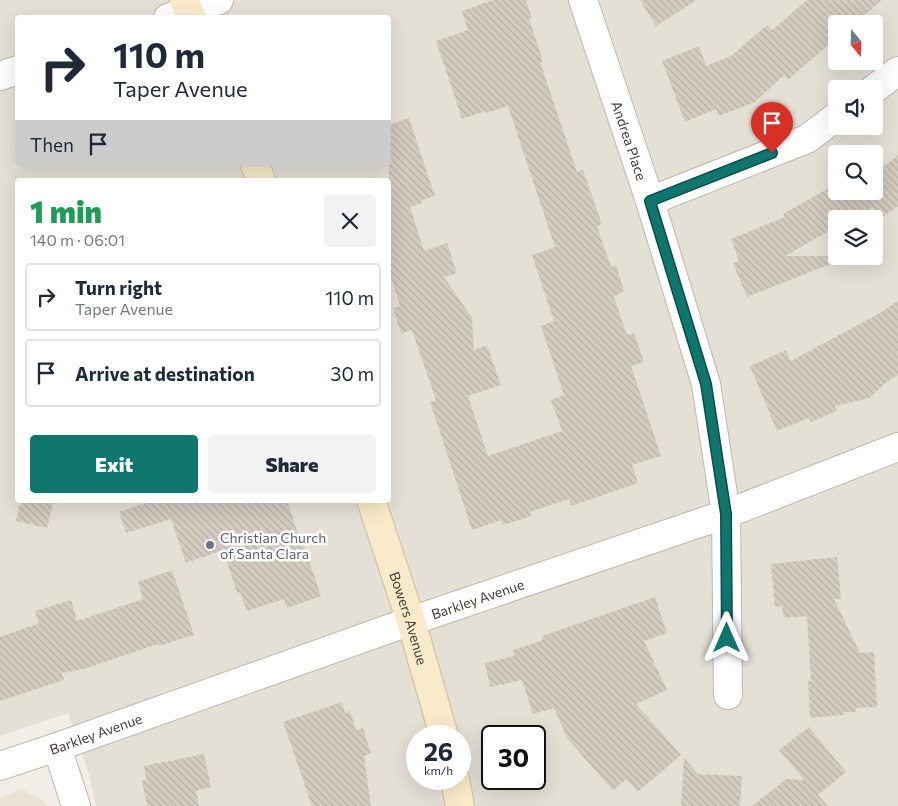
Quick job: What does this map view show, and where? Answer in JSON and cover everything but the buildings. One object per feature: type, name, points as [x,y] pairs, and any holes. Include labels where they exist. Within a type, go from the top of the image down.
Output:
[{"type":"main road","name":"Bowers Avenue","points":[[371,503],[411,621],[441,725]]},
{"type":"main road","points":[[457,790],[460,806]]},
{"type":"street","points":[[183,11],[219,0]]},
{"type":"street","name":"Andrea Place","points":[[583,0],[650,201],[706,384],[726,514],[728,695]]},
{"type":"street","points":[[883,82],[898,70]]},
{"type":"street","points":[[0,76],[15,71]]},
{"type":"street","points":[[650,201],[807,139],[828,123]]},
{"type":"street","name":"Barkley Avenue","points":[[0,766],[411,621],[726,514],[898,447]]},
{"type":"street","points":[[57,747],[76,806]]},
{"type":"shaded area","points":[[0,0],[898,0],[898,806],[96,806],[89,774],[68,713],[0,736]]},
{"type":"shaded area","points":[[22,789],[42,800],[47,806],[0,806],[0,797]]},
{"type":"place","name":"Christian Church of Santa Clara","points":[[210,545]]},
{"type":"route","points":[[727,638],[726,514],[706,384],[650,201],[772,153]]}]
